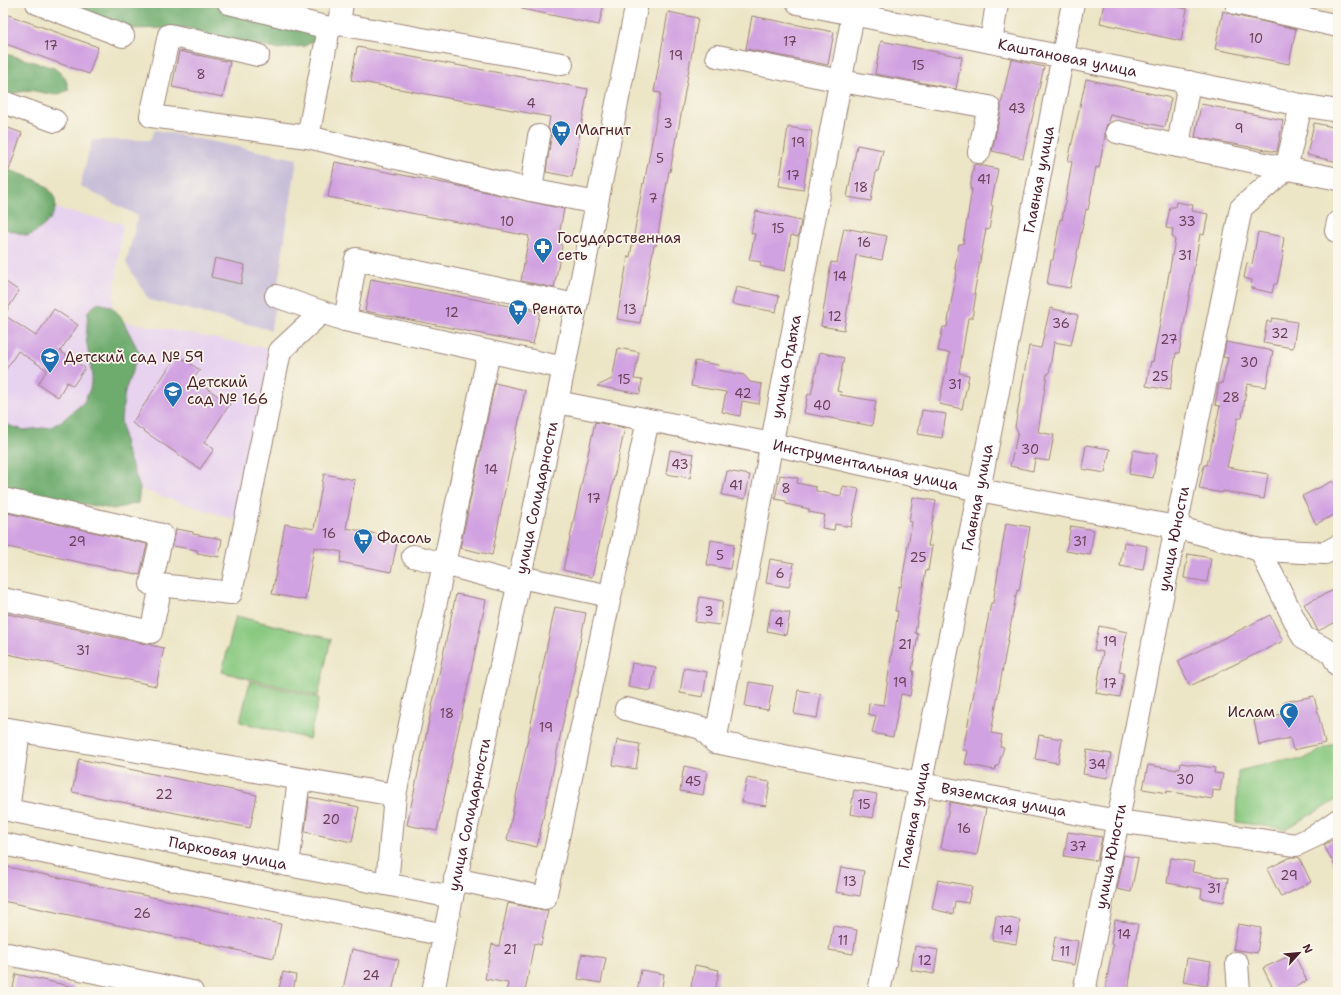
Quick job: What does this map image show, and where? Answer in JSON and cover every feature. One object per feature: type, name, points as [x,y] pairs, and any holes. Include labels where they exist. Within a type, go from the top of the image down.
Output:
[{"type":"street","points":[[36,3],[123,36]]},
{"type":"street","points":[[229,3],[334,26],[562,64]]},
{"type":"street","points":[[308,137],[334,26],[342,3]]},
{"type":"street","name":"улица Солидарности","points":[[433,992],[557,402],[637,3]]},
{"type":"street","name":"Каштановая улица","points":[[798,3],[1301,105],[1338,111]]},
{"type":"street","points":[[991,42],[997,3]]},
{"type":"street","name":"Главная улица","points":[[879,992],[979,490],[1073,3]]},
{"type":"street","points":[[1236,3],[1338,26]]},
{"type":"street","name":"улица Отдыха","points":[[715,742],[853,15]]},
{"type":"street","points":[[258,56],[169,35],[150,116],[308,137],[532,190],[597,203]]},
{"type":"street","points":[[717,56],[840,81],[989,107],[979,152]]},
{"type":"street","points":[[1178,146],[1189,82]]},
{"type":"street","points":[[3,102],[55,121]]},
{"type":"street","points":[[1286,169],[1301,105]]},
{"type":"street","points":[[1117,132],[1338,179]]},
{"type":"street","points":[[532,190],[539,136]]},
{"type":"street","name":"улица Юности","points":[[1084,992],[1117,821],[1241,208],[1286,169]]},
{"type":"street","points":[[1338,222],[1336,232],[1338,232]]},
{"type":"street","points":[[345,320],[356,259],[576,305]]},
{"type":"street","points":[[276,296],[345,320],[564,368]]},
{"type":"street","points":[[3,499],[162,535],[150,584],[231,593],[280,351],[322,312]]},
{"type":"street","points":[[387,884],[395,795],[489,352]]},
{"type":"street","name":"Инструментальная улица","points":[[557,402],[772,444],[979,490],[1176,527],[1260,550],[1325,552],[1338,546]]},
{"type":"street","points":[[413,556],[519,580],[610,596],[648,420]]},
{"type":"street","points":[[1260,550],[1303,637],[1331,652],[1338,665]]},
{"type":"street","points":[[3,598],[151,632],[161,586]]},
{"type":"street","name":"Парковая улица","points":[[5,810],[387,884],[454,888],[545,898],[610,596]]},
{"type":"street","points":[[626,709],[702,728],[715,742]]},
{"type":"street","points":[[5,810],[11,729],[395,795]]},
{"type":"street","name":"Вяземская улица","points":[[715,742],[921,784],[1117,821],[1296,845],[1315,836],[1338,820]]},
{"type":"street","points":[[288,865],[299,779]]},
{"type":"street","points":[[3,844],[445,935]]},
{"type":"street","points":[[3,953],[192,992]]},
{"type":"street","points":[[1237,963],[1239,992]]},
{"type":"shaded area","points":[[155,130],[297,159],[271,330],[149,300],[126,263],[138,216],[80,186],[92,140],[150,140]]},
{"type":"shaded area","points":[[3,196],[123,224],[111,319],[271,349],[236,520],[55,462],[3,430]]},
{"type":"green space","points":[[56,3],[224,3],[319,26],[316,39],[305,46],[277,49],[228,41],[188,28],[120,29]]},
{"type":"green space","points":[[3,53],[54,68],[65,77],[69,90],[56,95],[29,90],[3,96]]},
{"type":"green space","points":[[3,168],[30,177],[43,184],[51,192],[55,199],[54,213],[49,220],[28,236],[3,228]]},
{"type":"green space","points":[[98,303],[110,306],[120,315],[139,352],[125,391],[121,419],[125,447],[140,488],[138,503],[113,509],[3,489],[3,421],[10,426],[24,430],[51,427],[63,420],[84,402],[90,389],[92,376],[86,338],[88,311]]},
{"type":"green space","points":[[236,616],[331,639],[318,696],[222,672]]},
{"type":"green space","points":[[250,681],[319,698],[309,739],[240,722]]},
{"type":"green space","points":[[1338,741],[1338,799],[1286,829],[1236,822],[1238,771],[1283,760],[1302,760]]},
{"type":"building","points":[[523,3],[604,3],[599,25],[522,9]]},
{"type":"building","points":[[1104,3],[1158,3],[1187,9],[1181,41],[1100,23]]},
{"type":"building","points":[[1223,11],[1233,15],[1296,29],[1289,64],[1215,49]]},
{"type":"building","points":[[668,12],[698,18],[677,137],[670,172],[669,171],[656,246],[654,245],[640,323],[617,319],[628,256],[630,257],[661,93],[654,92]]},
{"type":"building","points":[[3,13],[98,47],[89,74],[3,43]]},
{"type":"building","points":[[752,16],[834,32],[828,65],[746,49]]},
{"type":"building","points":[[881,41],[962,57],[956,89],[875,74]]},
{"type":"building","points":[[357,47],[588,89],[572,177],[546,172],[551,138],[551,132],[548,128],[550,117],[351,80]]},
{"type":"building","points":[[179,51],[230,62],[223,97],[172,87]]},
{"type":"building","points":[[1011,59],[1044,67],[1023,158],[992,151]]},
{"type":"building","points":[[1086,79],[1171,98],[1165,127],[1110,115],[1105,130],[1099,168],[1096,167],[1088,210],[1086,209],[1070,288],[1047,284],[1060,219],[1062,220],[1072,162],[1068,161]]},
{"type":"building","points":[[1201,104],[1283,120],[1277,152],[1195,137]]},
{"type":"building","points":[[1314,123],[1338,128],[1338,162],[1307,155]]},
{"type":"building","points":[[3,126],[22,133],[5,181],[3,180]]},
{"type":"building","points":[[788,127],[812,131],[803,190],[779,186]]},
{"type":"building","points":[[857,145],[883,150],[878,171],[876,171],[871,201],[847,197]]},
{"type":"building","points":[[335,162],[459,186],[564,209],[558,241],[562,246],[554,288],[521,281],[529,236],[328,197]]},
{"type":"building","points":[[974,164],[998,169],[991,205],[993,206],[989,230],[986,229],[974,294],[976,294],[972,318],[968,318],[959,373],[969,375],[962,409],[939,404],[950,353],[938,351],[943,327],[947,327],[957,269],[955,268],[959,244],[963,244],[972,189],[970,189]]},
{"type":"building","points":[[1176,202],[1193,205],[1192,211],[1208,214],[1204,235],[1200,234],[1179,353],[1176,353],[1170,390],[1146,386],[1151,361],[1153,362],[1175,240],[1172,236],[1173,229],[1166,228],[1170,207],[1175,207]]},
{"type":"building","points":[[756,211],[801,221],[798,237],[791,235],[785,271],[760,266],[761,262],[749,260],[755,234],[751,233]]},
{"type":"building","points":[[844,228],[887,236],[882,260],[856,255],[844,330],[821,326],[831,262],[837,263]]},
{"type":"building","points":[[1258,232],[1284,237],[1282,251],[1284,251],[1277,284],[1274,284],[1272,293],[1251,288],[1252,280],[1244,278],[1247,263],[1252,264]]},
{"type":"building","points":[[215,258],[245,265],[241,284],[211,277]]},
{"type":"building","points":[[371,279],[540,312],[533,344],[365,311]]},
{"type":"building","points":[[3,280],[19,291],[4,315],[36,336],[54,309],[78,325],[60,351],[85,368],[73,386],[67,382],[58,397],[38,384],[47,370],[18,351],[3,374]]},
{"type":"building","points":[[736,287],[779,296],[776,312],[732,304]]},
{"type":"building","points":[[1050,308],[1078,315],[1071,345],[1054,342],[1049,374],[1047,374],[1038,432],[1054,435],[1049,461],[1035,459],[1033,471],[1010,466],[1018,432],[1015,427],[1029,346],[1041,348]]},
{"type":"building","points":[[1272,318],[1297,322],[1293,348],[1263,343],[1267,321],[1271,322]]},
{"type":"building","points":[[1226,342],[1273,351],[1266,387],[1247,384],[1242,418],[1238,418],[1227,467],[1268,474],[1264,499],[1223,491],[1223,493],[1199,489],[1204,465],[1207,465],[1220,406],[1215,405],[1219,383],[1222,384],[1228,358],[1223,357]]},
{"type":"building","points":[[618,348],[639,352],[634,379],[642,380],[640,394],[597,386],[612,379]]},
{"type":"building","points":[[820,352],[844,358],[837,391],[841,392],[840,395],[876,401],[872,426],[804,413],[808,394],[811,395]]},
{"type":"building","points":[[177,355],[200,370],[193,379],[230,404],[204,443],[214,449],[200,469],[132,423]]},
{"type":"building","points":[[695,361],[719,365],[718,370],[744,375],[750,382],[762,384],[759,404],[742,401],[740,416],[722,412],[726,392],[691,386]]},
{"type":"building","points":[[495,383],[525,390],[492,555],[460,548]]},
{"type":"building","points":[[922,410],[946,414],[942,438],[918,434]]},
{"type":"building","points":[[595,422],[625,428],[592,577],[563,570]]},
{"type":"building","points":[[1086,445],[1110,449],[1105,473],[1082,469]]},
{"type":"building","points":[[670,450],[694,454],[690,478],[666,474]]},
{"type":"building","points":[[1133,450],[1157,454],[1153,478],[1129,474]]},
{"type":"building","points":[[727,471],[750,475],[745,499],[722,495]]},
{"type":"building","points":[[324,474],[355,480],[346,528],[398,538],[391,572],[340,562],[342,552],[314,547],[305,600],[272,594],[285,524],[314,529]]},
{"type":"building","points":[[780,475],[798,478],[797,483],[816,487],[816,491],[841,496],[843,486],[859,489],[851,527],[835,524],[834,530],[822,528],[825,515],[809,512],[809,509],[786,504],[786,501],[775,499]]},
{"type":"building","points":[[1333,481],[1338,491],[1338,513],[1316,524],[1302,496]]},
{"type":"building","points":[[913,497],[936,501],[928,546],[932,546],[928,571],[926,570],[915,633],[918,634],[912,671],[914,671],[910,696],[901,694],[893,737],[872,733],[876,716],[868,714],[869,703],[884,705],[898,611],[895,611],[899,586],[901,587],[912,522],[909,521]]},
{"type":"building","points":[[3,512],[147,544],[140,575],[3,546]]},
{"type":"building","points":[[1006,523],[1030,527],[991,733],[1002,735],[1000,746],[1004,747],[998,766],[996,766],[995,770],[965,764],[968,751],[963,750],[991,603],[993,603]]},
{"type":"building","points":[[1071,526],[1094,530],[1090,555],[1066,551]]},
{"type":"building","points":[[176,529],[193,532],[193,534],[222,539],[219,557],[197,553],[197,550],[173,546]]},
{"type":"building","points":[[711,540],[734,544],[730,569],[707,565]]},
{"type":"building","points":[[1124,542],[1147,546],[1143,570],[1120,566]]},
{"type":"building","points":[[1188,554],[1211,558],[1207,582],[1184,578]]},
{"type":"building","points":[[770,559],[794,563],[789,587],[766,583]]},
{"type":"building","points":[[1338,588],[1338,621],[1318,631],[1304,604]]},
{"type":"building","points":[[456,594],[486,600],[437,831],[407,825]]},
{"type":"building","points":[[700,597],[723,601],[719,625],[695,622]]},
{"type":"building","points":[[555,607],[586,613],[537,847],[507,840]]},
{"type":"building","points":[[771,609],[790,613],[786,635],[767,631]]},
{"type":"building","points":[[3,613],[164,648],[156,686],[3,653]]},
{"type":"building","points":[[1270,615],[1283,641],[1190,686],[1178,661]]},
{"type":"building","points":[[1099,626],[1127,632],[1119,672],[1124,673],[1120,697],[1096,693],[1103,652],[1094,650]]},
{"type":"building","points":[[632,663],[656,667],[651,691],[628,687]]},
{"type":"building","points":[[684,668],[707,672],[703,697],[680,693]]},
{"type":"building","points":[[749,682],[773,686],[768,710],[745,706]]},
{"type":"building","points":[[798,690],[821,694],[817,718],[794,714]]},
{"type":"building","name":"Ислам","points":[[1314,696],[1325,743],[1293,750],[1290,738],[1259,745],[1254,720],[1287,713],[1284,702]]},
{"type":"building","points":[[1039,735],[1062,739],[1058,763],[1035,759]]},
{"type":"building","points":[[617,740],[640,744],[636,769],[613,765]]},
{"type":"building","points":[[1087,750],[1111,754],[1107,778],[1083,774]]},
{"type":"building","points":[[79,759],[257,795],[250,828],[72,792]]},
{"type":"building","points":[[1181,763],[1215,768],[1214,773],[1223,774],[1220,791],[1213,790],[1212,799],[1167,791],[1167,793],[1143,789],[1148,765],[1177,770],[1177,768],[1180,768]]},
{"type":"building","points":[[684,766],[707,771],[703,795],[680,791]]},
{"type":"building","points":[[747,778],[770,782],[766,806],[742,802]]},
{"type":"building","points":[[854,790],[877,794],[873,818],[850,814]]},
{"type":"building","points":[[309,797],[359,807],[352,842],[305,832]]},
{"type":"building","points":[[950,802],[986,809],[977,855],[941,848]]},
{"type":"building","points":[[1068,832],[1102,837],[1097,861],[1064,856]]},
{"type":"building","points":[[1338,837],[1338,872],[1324,845]]},
{"type":"building","points":[[1124,855],[1138,858],[1131,892],[1117,889]]},
{"type":"building","points":[[1291,857],[1299,857],[1311,882],[1281,897],[1267,869]]},
{"type":"building","points":[[1171,858],[1194,862],[1192,872],[1228,878],[1224,902],[1201,898],[1202,889],[1167,883]]},
{"type":"building","points":[[3,866],[281,924],[274,958],[3,901]]},
{"type":"building","points":[[841,867],[864,871],[860,896],[836,892]]},
{"type":"building","points":[[938,880],[972,886],[968,903],[955,901],[953,914],[932,909]]},
{"type":"building","points":[[508,903],[548,910],[541,945],[534,943],[525,992],[506,992],[508,983],[485,979],[492,944],[499,946]]},
{"type":"building","points":[[996,916],[1020,920],[1016,944],[992,940]]},
{"type":"building","points":[[1115,920],[1138,924],[1128,992],[1105,990],[1113,944],[1111,944]]},
{"type":"building","points":[[1238,924],[1261,928],[1257,953],[1233,949]]},
{"type":"building","points":[[833,926],[857,930],[853,954],[829,950]]},
{"type":"building","points":[[1055,937],[1078,941],[1074,965],[1051,961]]},
{"type":"building","points":[[915,946],[938,950],[934,974],[911,970]]},
{"type":"building","points":[[352,949],[399,960],[392,992],[356,992],[343,989]]},
{"type":"building","points":[[582,954],[606,958],[601,983],[578,979]]},
{"type":"building","points":[[1294,954],[1307,981],[1285,992],[1275,992],[1263,968]]},
{"type":"building","points":[[1187,958],[1211,962],[1207,986],[1183,982]]},
{"type":"building","points":[[695,965],[719,970],[715,992],[690,992]]},
{"type":"building","points":[[641,970],[664,974],[661,992],[637,992]]},
{"type":"building","points":[[283,972],[296,975],[293,992],[278,992]]},
{"type":"building","points":[[16,974],[74,987],[73,992],[12,992]]},
{"type":"place","name":"Магнит","points":[[561,147]]},
{"type":"place","name":"Государственная сеть","points":[[543,264]]},
{"type":"place","name":"Рената","points":[[518,326]]},
{"type":"place","name":"Детский сад № 59","points":[[50,374]]},
{"type":"place","name":"Детский сад № 166","points":[[173,408]]},
{"type":"place","name":"Фасоль","points":[[363,555]]},
{"type":"place","name":"Ислам","points":[[1289,729]]}]
